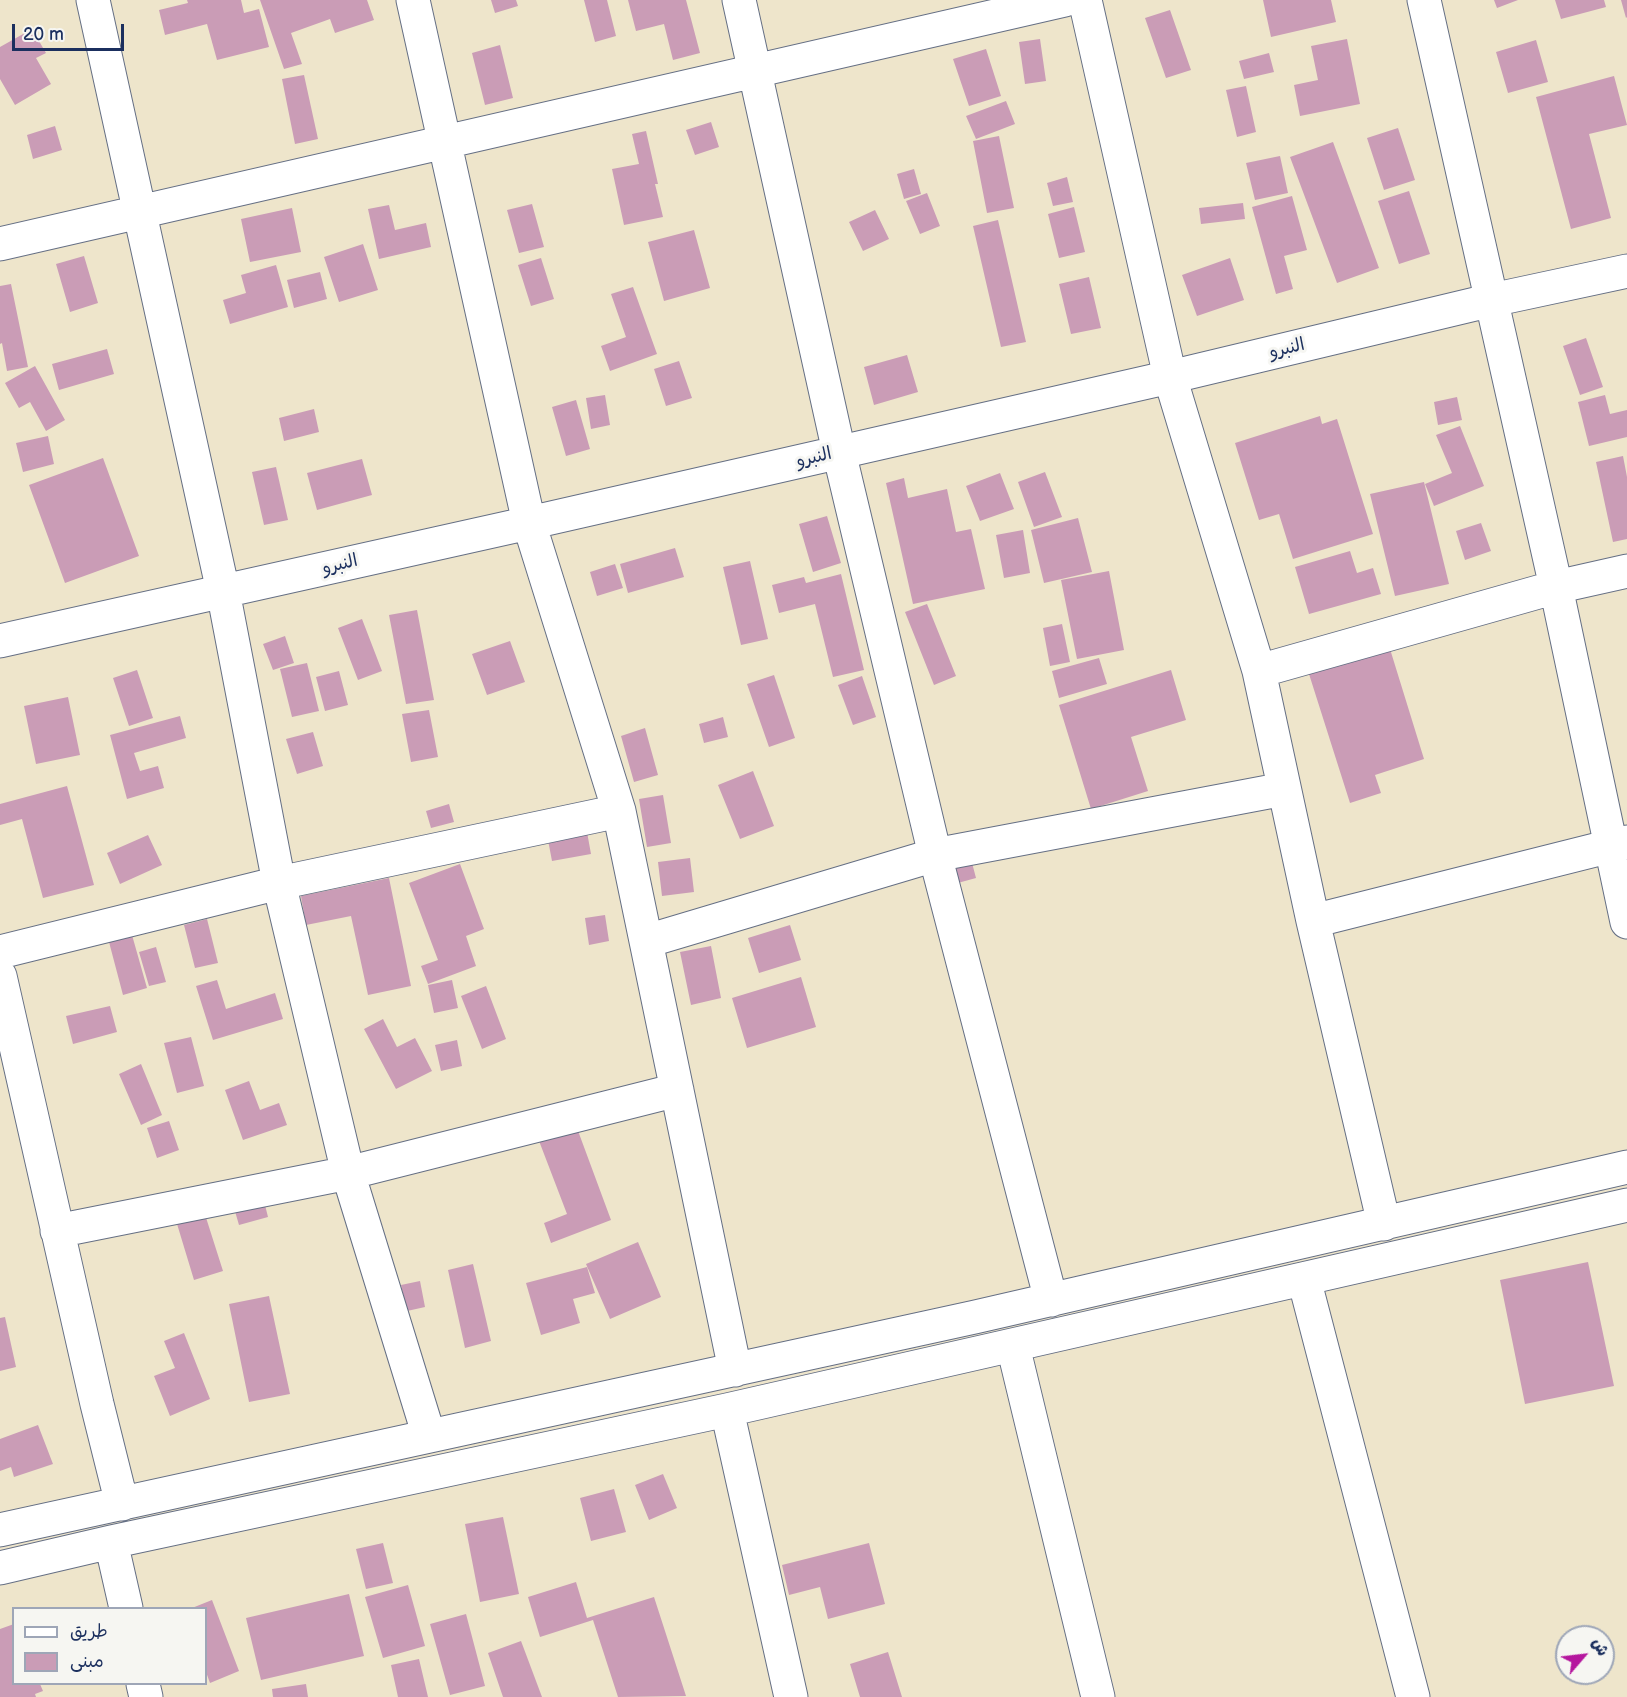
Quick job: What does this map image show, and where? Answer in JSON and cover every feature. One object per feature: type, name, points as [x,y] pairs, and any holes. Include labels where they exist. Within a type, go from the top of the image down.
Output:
[{"type":"street","points":[[93,0],[223,591],[279,884],[348,1173],[429,1436]]},
{"type":"street","points":[[413,0],[529,523],[619,812],[735,1370]]},
{"type":"street","points":[[739,0],[839,452],[936,855],[1051,1300]]},
{"type":"street","points":[[0,244],[1065,0]]},
{"type":"street","points":[[1085,0],[1170,377],[1259,671],[1313,921],[1384,1224]]},
{"type":"street","points":[[1424,0],[1556,587],[1619,844],[1627,922]]},
{"type":"street","name":"النبرو","points":[[0,642],[1627,271]]},
{"type":"street","points":[[1259,671],[1556,587],[1627,571]]},
{"type":"street","points":[[647,941],[936,855],[1284,789]]},
{"type":"street","points":[[0,952],[279,884],[619,812]]},
{"type":"street","points":[[1313,921],[1619,844]]},
{"type":"street","points":[[0,976],[57,1231],[122,1504]]},
{"type":"street","points":[[57,1231],[348,1173],[677,1090]]},
{"type":"street","points":[[0,1530],[1051,1300],[1627,1167]]},
{"type":"street","points":[[0,1568],[111,1542],[727,1410],[1305,1279],[1625,1213]]},
{"type":"street","points":[[1305,1279],[1413,1697]]},
{"type":"street","points":[[1013,1346],[1098,1697]]},
{"type":"street","points":[[727,1410],[791,1697]]},
{"type":"street","points":[[111,1542],[126,1607]]},
{"type":"building","points":[[187,0],[241,0],[244,13],[259,9],[269,47],[217,60],[207,24],[165,35],[159,10],[188,3]]},
{"type":"building","points":[[260,0],[367,0],[374,20],[335,33],[330,19],[291,33],[302,64],[284,69]]},
{"type":"building","points":[[491,0],[516,0],[518,6],[495,13]]},
{"type":"building","points":[[584,0],[607,0],[616,36],[595,42]]},
{"type":"building","points":[[628,0],[686,0],[700,53],[673,60],[664,24],[636,31]]},
{"type":"building","points":[[1263,0],[1331,0],[1336,22],[1271,37]]},
{"type":"building","points":[[1494,0],[1518,0],[1497,8]]},
{"type":"building","points":[[1555,0],[1604,0],[1606,7],[1561,19]]},
{"type":"building","points":[[1621,0],[1627,0],[1626,18]]},
{"type":"building","points":[[1170,10],[1191,70],[1166,78],[1145,18]]},
{"type":"building","points":[[32,29],[46,53],[36,58],[51,84],[15,105],[0,79],[0,47]]},
{"type":"building","points":[[1040,39],[1046,81],[1025,84],[1019,42]]},
{"type":"building","points":[[1347,39],[1360,104],[1300,116],[1294,85],[1318,80],[1311,46]]},
{"type":"building","points":[[1536,40],[1548,82],[1508,93],[1496,52]]},
{"type":"building","points":[[500,45],[513,98],[485,105],[472,53]]},
{"type":"building","points":[[986,49],[1001,96],[969,106],[953,59]]},
{"type":"building","points":[[1269,53],[1274,72],[1244,79],[1239,61]]},
{"type":"building","points":[[304,75],[318,139],[295,144],[282,79]]},
{"type":"building","points":[[1614,76],[1627,125],[1589,134],[1611,218],[1571,229],[1536,97]]},
{"type":"building","points":[[1246,86],[1256,132],[1237,137],[1226,90]]},
{"type":"building","points":[[1006,101],[1015,124],[976,139],[966,116]]},
{"type":"building","points":[[711,122],[719,147],[695,155],[686,130]]},
{"type":"building","points":[[55,126],[62,150],[33,159],[27,135]]},
{"type":"building","points":[[1398,128],[1415,180],[1384,190],[1367,138]]},
{"type":"building","points":[[646,131],[663,217],[624,225],[612,169],[639,164],[632,134]]},
{"type":"building","points":[[999,136],[1014,208],[987,213],[973,141]]},
{"type":"building","points":[[1333,142],[1379,268],[1337,283],[1290,157]]},
{"type":"building","points":[[1280,156],[1288,193],[1255,200],[1246,163]]},
{"type":"building","points":[[914,169],[921,194],[904,199],[897,174]]},
{"type":"building","points":[[1067,177],[1073,202],[1053,206],[1047,183]]},
{"type":"building","points":[[1409,191],[1430,254],[1399,264],[1378,201]]},
{"type":"building","points":[[927,193],[940,226],[920,234],[906,201]]},
{"type":"building","points":[[1292,196],[1307,250],[1284,256],[1293,289],[1276,294],[1252,207]]},
{"type":"building","points":[[1243,203],[1245,219],[1201,224],[1199,208]]},
{"type":"building","points":[[532,204],[544,247],[519,253],[507,210]]},
{"type":"building","points":[[389,205],[395,230],[426,223],[431,247],[379,259],[368,209]]},
{"type":"building","points":[[1074,207],[1085,252],[1059,258],[1048,214]]},
{"type":"building","points":[[292,208],[301,252],[250,262],[241,219]]},
{"type":"building","points":[[875,210],[889,239],[863,251],[849,222]]},
{"type":"building","points":[[998,220],[1026,342],[1001,347],[973,226]]},
{"type":"building","points":[[694,230],[710,288],[664,301],[648,242]]},
{"type":"building","points":[[363,244],[378,290],[339,302],[324,257]]},
{"type":"building","points":[[84,256],[98,303],[70,312],[56,264]]},
{"type":"building","points":[[541,258],[554,299],[531,306],[518,265]]},
{"type":"building","points":[[1230,258],[1244,300],[1197,316],[1182,275]]},
{"type":"building","points":[[276,265],[288,307],[230,324],[223,300],[246,293],[241,275]]},
{"type":"building","points":[[320,272],[327,299],[294,308],[287,280]]},
{"type":"building","points":[[1089,277],[1101,328],[1071,334],[1059,284]]},
{"type":"building","points":[[11,284],[28,367],[7,371],[2,343],[0,344],[0,286]]},
{"type":"building","points":[[633,287],[657,354],[610,371],[601,346],[626,337],[611,294]]},
{"type":"building","points":[[1586,338],[1603,387],[1580,395],[1563,346]]},
{"type":"building","points":[[107,349],[114,374],[59,390],[52,364]]},
{"type":"building","points":[[907,355],[918,392],[874,405],[864,367]]},
{"type":"building","points":[[679,361],[692,398],[666,406],[654,369]]},
{"type":"building","points":[[35,366],[65,420],[46,431],[30,402],[19,408],[5,383]]},
{"type":"building","points":[[605,395],[610,425],[591,429],[586,398]]},
{"type":"building","points":[[1605,395],[1610,414],[1627,410],[1627,437],[1589,446],[1578,402]]},
{"type":"building","points":[[1457,397],[1462,420],[1438,425],[1434,402]]},
{"type":"building","points":[[576,400],[590,449],[566,456],[552,407]]},
{"type":"building","points":[[314,409],[319,432],[284,441],[279,418]]},
{"type":"building","points":[[1320,416],[1322,424],[1337,419],[1373,534],[1293,559],[1279,514],[1259,520],[1235,443]]},
{"type":"building","points":[[1460,426],[1484,486],[1434,506],[1425,484],[1452,473],[1436,435]]},
{"type":"building","points":[[48,436],[54,464],[23,472],[16,443]]},
{"type":"building","points":[[1623,456],[1627,477],[1627,539],[1613,542],[1596,462]]},
{"type":"building","points":[[103,458],[139,556],[65,583],[29,485]]},
{"type":"building","points":[[362,459],[372,495],[317,510],[307,473]]},
{"type":"building","points":[[276,467],[288,520],[264,525],[252,472]]},
{"type":"building","points":[[1045,472],[1062,517],[1034,527],[1018,482]]},
{"type":"building","points":[[1000,473],[1014,509],[980,521],[966,486]]},
{"type":"building","points":[[904,478],[908,498],[947,489],[956,532],[971,529],[985,589],[913,604],[886,483]]},
{"type":"building","points":[[1424,482],[1449,584],[1395,596],[1370,494]]},
{"type":"building","points":[[827,516],[841,563],[813,572],[799,524]]},
{"type":"building","points":[[1078,518],[1092,572],[1044,583],[1031,530]]},
{"type":"building","points":[[1481,523],[1491,551],[1465,560],[1456,531]]},
{"type":"building","points":[[1023,530],[1030,573],[1004,578],[996,535]]},
{"type":"building","points":[[675,548],[684,577],[628,593],[620,564]]},
{"type":"building","points":[[1350,551],[1357,573],[1373,568],[1381,594],[1309,614],[1295,567]]},
{"type":"building","points":[[750,561],[768,639],[741,645],[723,567]]},
{"type":"building","points":[[615,564],[623,588],[597,596],[590,572]]},
{"type":"building","points":[[1109,571],[1124,650],[1077,659],[1061,580]]},
{"type":"building","points":[[841,574],[864,670],[833,677],[815,604],[779,613],[772,585],[804,577],[806,583]]},
{"type":"building","points":[[927,604],[956,676],[934,685],[905,612]]},
{"type":"building","points":[[417,610],[434,700],[406,704],[389,615]]},
{"type":"building","points":[[362,619],[382,671],[358,680],[338,628]]},
{"type":"building","points":[[1062,624],[1070,662],[1050,666],[1043,628]]},
{"type":"building","points":[[285,636],[294,663],[273,670],[263,644]]},
{"type":"building","points":[[510,641],[525,682],[487,695],[472,654]]},
{"type":"building","points":[[1390,649],[1424,759],[1375,775],[1381,793],[1350,803],[1309,674]]},
{"type":"building","points":[[1099,658],[1107,684],[1059,698],[1052,671]]},
{"type":"building","points":[[307,663],[319,711],[292,717],[280,669]]},
{"type":"building","points":[[137,670],[153,718],[129,726],[113,678]]},
{"type":"building","points":[[1171,670],[1186,720],[1131,737],[1148,791],[1091,809],[1059,705]]},
{"type":"building","points":[[339,671],[348,705],[325,711],[316,677]]},
{"type":"building","points":[[774,675],[795,738],[769,747],[747,684]]},
{"type":"building","points":[[862,676],[876,717],[853,725],[838,685]]},
{"type":"building","points":[[68,697],[80,755],[36,764],[24,706]]},
{"type":"building","points":[[429,710],[438,757],[411,762],[402,714]]},
{"type":"building","points":[[180,716],[186,738],[134,753],[140,771],[158,766],[164,788],[127,799],[110,735]]},
{"type":"building","points":[[723,717],[728,737],[704,743],[699,724]]},
{"type":"building","points":[[645,728],[658,775],[634,782],[621,736]]},
{"type":"building","points":[[313,732],[323,766],[297,774],[286,739]]},
{"type":"building","points":[[753,771],[774,826],[740,839],[718,785]]},
{"type":"building","points":[[67,786],[94,885],[43,898],[22,819],[0,825],[0,804]]},
{"type":"building","points":[[663,795],[671,843],[647,847],[639,799]]},
{"type":"building","points":[[449,804],[454,822],[431,828],[426,811]]},
{"type":"building","points":[[587,832],[591,854],[552,861],[548,840]]},
{"type":"building","points":[[148,835],[162,865],[120,884],[107,853]]},
{"type":"building","points":[[690,858],[694,892],[662,896],[658,862]]},
{"type":"building","points":[[971,859],[976,878],[954,884],[949,864]]},
{"type":"building","points":[[460,864],[484,929],[466,936],[476,966],[428,984],[421,966],[438,960],[409,883]]},
{"type":"building","points":[[389,878],[411,986],[368,995],[351,916],[306,925],[301,896]]},
{"type":"building","points":[[605,915],[609,941],[589,945],[585,918]]},
{"type":"building","points":[[207,919],[218,963],[195,968],[184,925]]},
{"type":"building","points":[[790,925],[801,960],[759,973],[748,938]]},
{"type":"building","points":[[132,935],[147,988],[123,995],[109,942]]},
{"type":"building","points":[[711,946],[721,998],[691,1005],[680,952]]},
{"type":"building","points":[[156,947],[166,982],[149,986],[139,952]]},
{"type":"building","points":[[801,977],[816,1027],[747,1048],[732,998]]},
{"type":"building","points":[[217,980],[226,1009],[275,993],[283,1019],[213,1040],[196,986]]},
{"type":"building","points":[[452,980],[458,1008],[434,1013],[428,985]]},
{"type":"building","points":[[486,986],[506,1039],[482,1049],[461,996]]},
{"type":"building","points":[[110,1006],[117,1032],[73,1044],[66,1016]]},
{"type":"building","points":[[383,1019],[397,1047],[415,1038],[432,1071],[396,1089],[364,1029]]},
{"type":"building","points":[[191,1037],[204,1086],[177,1093],[164,1043]]},
{"type":"building","points":[[457,1040],[462,1066],[441,1071],[435,1045]]},
{"type":"building","points":[[141,1064],[162,1115],[141,1125],[119,1074]]},
{"type":"building","points":[[249,1081],[260,1110],[279,1103],[287,1125],[243,1140],[225,1090]]},
{"type":"building","points":[[574,1120],[611,1220],[551,1243],[544,1223],[567,1214],[536,1133]]},
{"type":"building","points":[[169,1121],[179,1150],[157,1158],[147,1128]]},
{"type":"building","points":[[262,1193],[268,1217],[239,1225],[232,1201]]},
{"type":"building","points":[[202,1205],[223,1271],[194,1280],[174,1214]]},
{"type":"building","points":[[638,1242],[661,1297],[610,1319],[586,1264]]},
{"type":"building","points":[[1588,1262],[1614,1386],[1525,1404],[1500,1280]]},
{"type":"building","points":[[473,1264],[491,1341],[465,1348],[448,1270]]},
{"type":"building","points":[[587,1267],[595,1293],[573,1299],[580,1323],[541,1335],[526,1283]]},
{"type":"building","points":[[420,1281],[425,1307],[407,1311],[401,1285]]},
{"type":"building","points":[[269,1296],[290,1394],[249,1402],[229,1304]]},
{"type":"building","points":[[5,1317],[16,1367],[0,1371],[0,1318]]},
{"type":"building","points":[[184,1333],[210,1399],[170,1416],[154,1376],[175,1368],[164,1341]]},
{"type":"building","points":[[38,1425],[53,1464],[14,1477],[11,1467],[0,1471],[0,1439]]},
{"type":"building","points":[[663,1474],[677,1508],[649,1520],[635,1485]]},
{"type":"building","points":[[614,1489],[626,1532],[591,1541],[580,1498]]},
{"type":"building","points":[[503,1517],[519,1594],[480,1602],[465,1524]]},
{"type":"building","points":[[383,1543],[393,1583],[366,1589],[356,1549]]},
{"type":"building","points":[[869,1543],[885,1604],[828,1619],[820,1587],[789,1595],[782,1565]]},
{"type":"building","points":[[576,1582],[587,1618],[654,1597],[686,1696],[618,1697],[593,1620],[540,1637],[528,1597]]},
{"type":"building","points":[[408,1585],[425,1646],[383,1658],[365,1597]]},
{"type":"building","points":[[349,1594],[364,1656],[261,1680],[246,1618]]},
{"type":"building","points":[[212,1600],[239,1671],[210,1683],[207,1675],[207,1607],[194,1607]]},
{"type":"building","points":[[466,1614],[485,1686],[450,1695],[430,1624]]},
{"type":"building","points":[[12,1625],[12,1685],[40,1685],[43,1691],[35,1694],[36,1697],[0,1697],[0,1629]]},
{"type":"building","points":[[521,1641],[542,1697],[503,1697],[488,1653]]},
{"type":"building","points":[[888,1652],[902,1697],[860,1697],[850,1664]]},
{"type":"building","points":[[419,1659],[428,1697],[398,1697],[391,1665]]},
{"type":"building","points":[[306,1684],[308,1697],[273,1697],[272,1689]]}]
